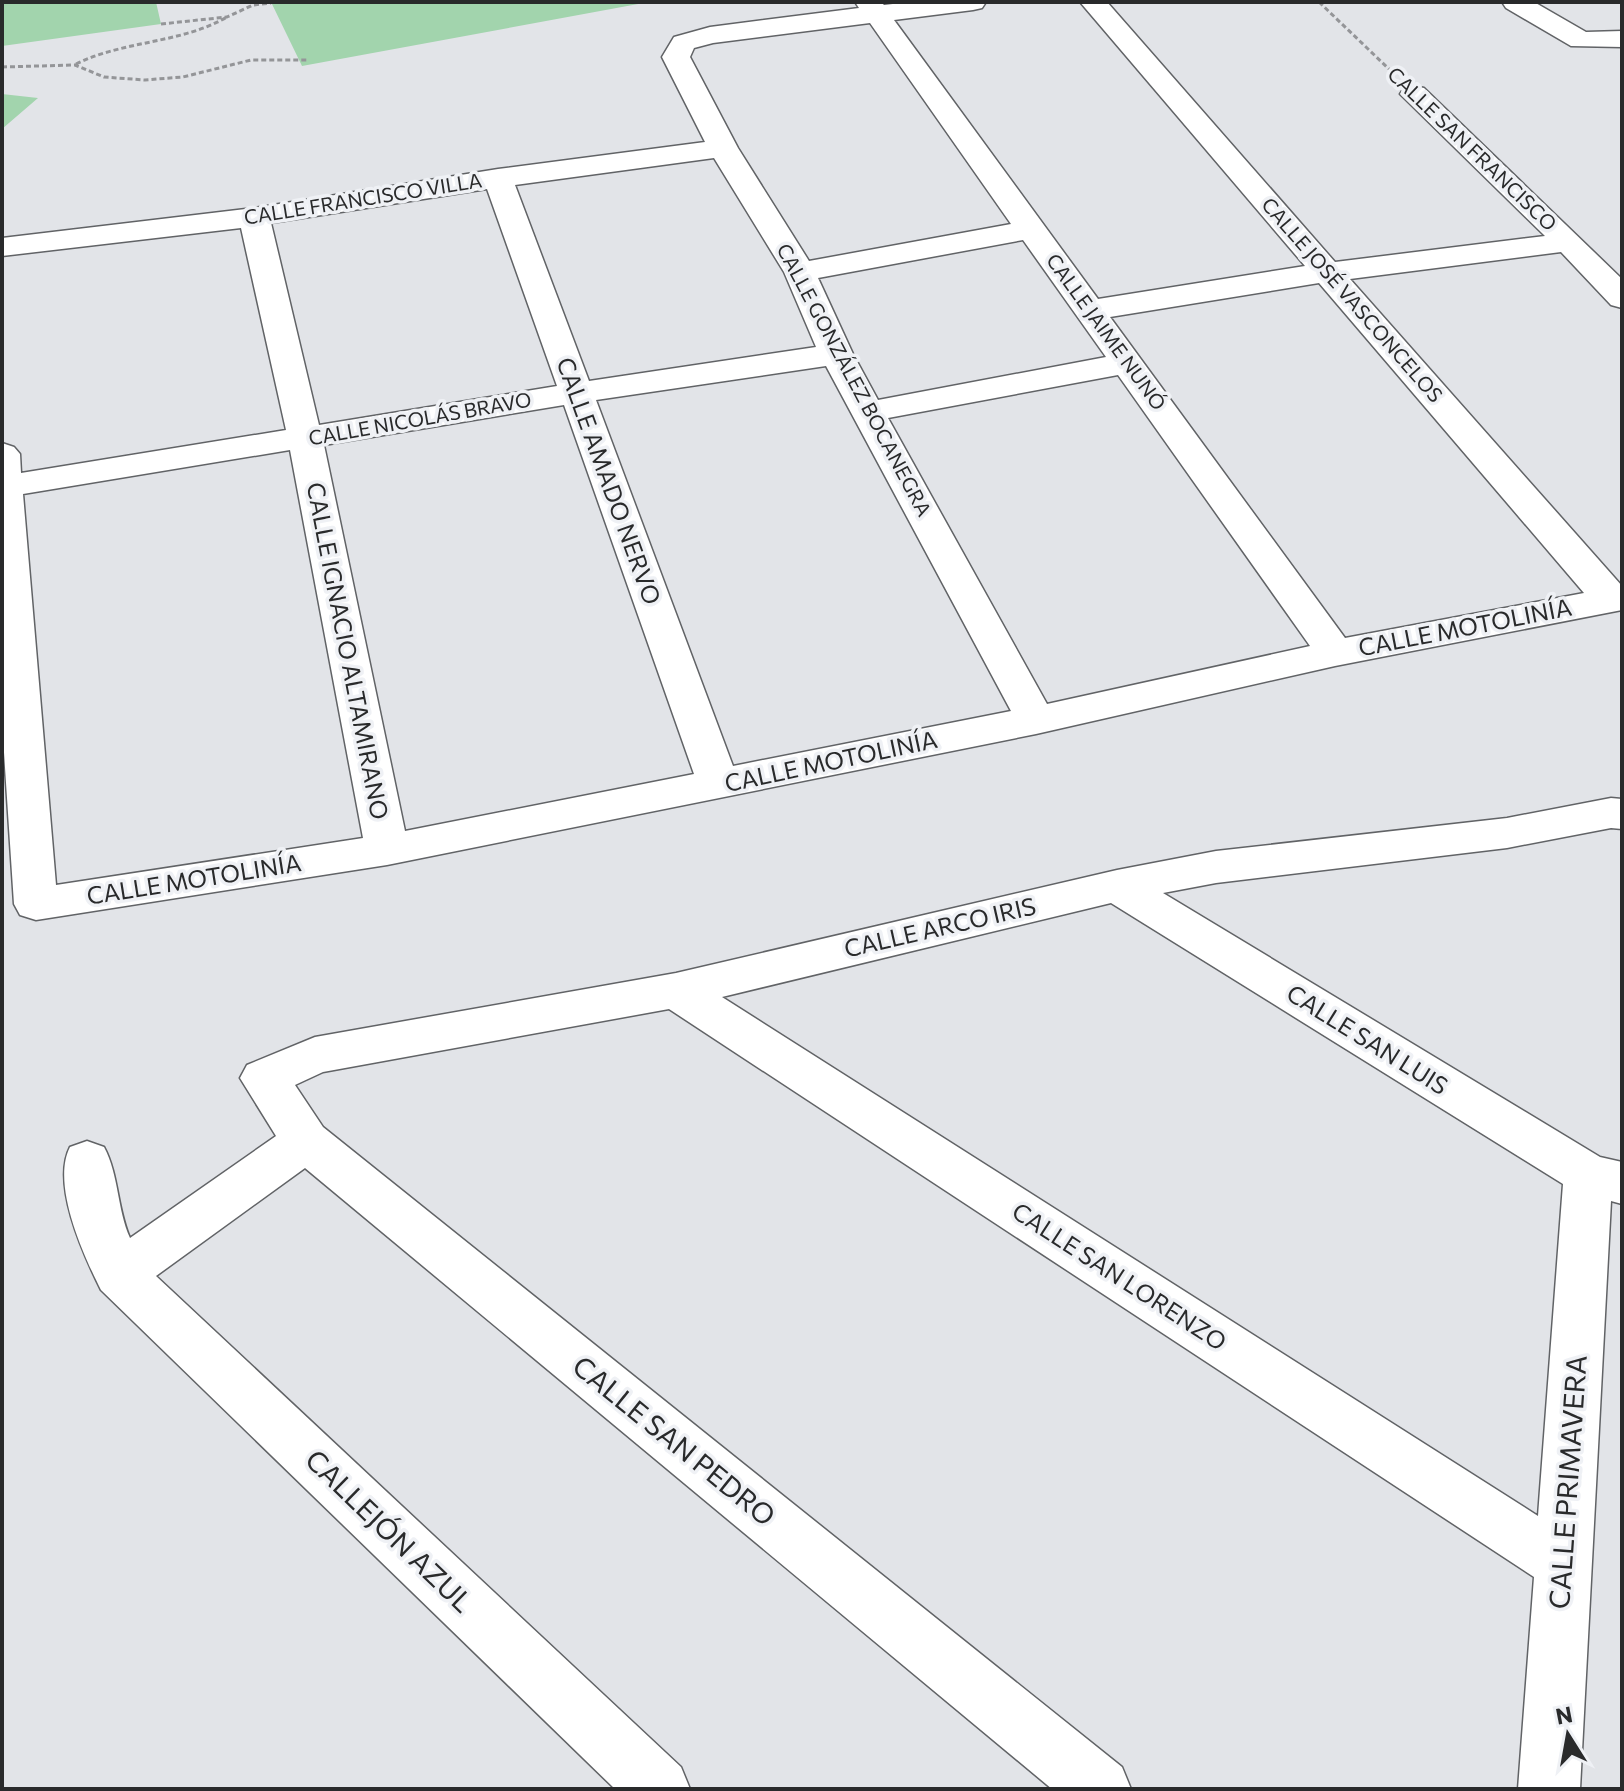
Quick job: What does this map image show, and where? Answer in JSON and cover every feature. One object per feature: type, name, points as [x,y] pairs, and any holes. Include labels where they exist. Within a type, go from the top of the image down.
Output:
[{"type":"street","points":[[871,8],[973,2]]},
{"type":"street","name":"CALLE JOSÉ VASCONCELOS","points":[[1093,2],[1616,599]]},
{"type":"street","points":[[1515,2],[1581,40],[1622,39]]},
{"type":"street","name":"CALLE GONZÁLEZ BOCANEGRA","points":[[871,8],[710,35],[684,43],[676,57],[723,148],[800,272],[836,354],[1036,720]]},
{"type":"street","name":"CALLE JAIME NUNÓ","points":[[871,8],[1335,653]]},
{"type":"street","name":"CALLE SAN FRANCISCO","points":[[1414,94],[1569,242],[1622,298]]},
{"type":"street","name":"CALLE FRANCISCO VILLA","points":[[2,247],[254,217],[498,178],[723,148]]},
{"type":"street","name":"CALLE AMADO NERVO","points":[[498,178],[719,785]]},
{"type":"street","name":"CALLE IGNACIO ALTAMIRANO","points":[[254,217],[305,439],[387,850]]},
{"type":"street","points":[[800,272],[1032,229]]},
{"type":"street","points":[[1091,310],[1328,272],[1569,242]]},
{"type":"street","name":"CALLE NICOLÁS BRAVO","points":[[3,476],[305,439],[576,393],[836,354]]},
{"type":"street","points":[[868,412],[1128,363]]},
{"type":"street","name":"CALLE MOTOLINÍA","points":[[3,476],[36,904],[387,850],[1036,720],[1335,653],[1616,599]]},
{"type":"street","name":"CALLE ARCO IRIS","points":[[264,1078],[315,1055],[676,990],[1117,886],[1216,867],[1507,833],[1611,813],[1622,814]]},
{"type":"street","name":"CALLE SAN LUIS","points":[[1117,886],[1605,1179]]},
{"type":"street","name":"CALLE SAN LORENZO","points":[[676,990],[1562,1563]]},
{"type":"street","name":"CALLE SAN PEDRO","points":[[264,1078],[306,1141],[1100,1789]]},
{"type":"street","points":[[119,1274],[306,1141]]},
{"type":"street","name":"CALLEJÓN AZUL","points":[[87,1161],[96,1218],[119,1274],[659,1789]]},
{"type":"street","name":"CALLE PRIMAVERA","points":[[1549,1789],[1562,1563],[1605,1179]]},
{"type":"path","name":"CALLE SAN FRANCISCO","points":[[1319,2],[1414,94]]},
{"type":"path","points":[[75,65],[93,54],[129,45],[192,36],[253,5],[271,3]]},
{"type":"path","points":[[161,24],[227,17]]},
{"type":"path","points":[[2,67],[75,65],[104,77],[145,80],[183,77],[251,60],[309,60]]},
{"type":"green space","points":[[2,2],[156,2],[161,24],[2,46]]},
{"type":"green space","points":[[271,2],[649,2],[302,66]]},
{"type":"green space","points":[[2,94],[38,98],[2,129]]}]
